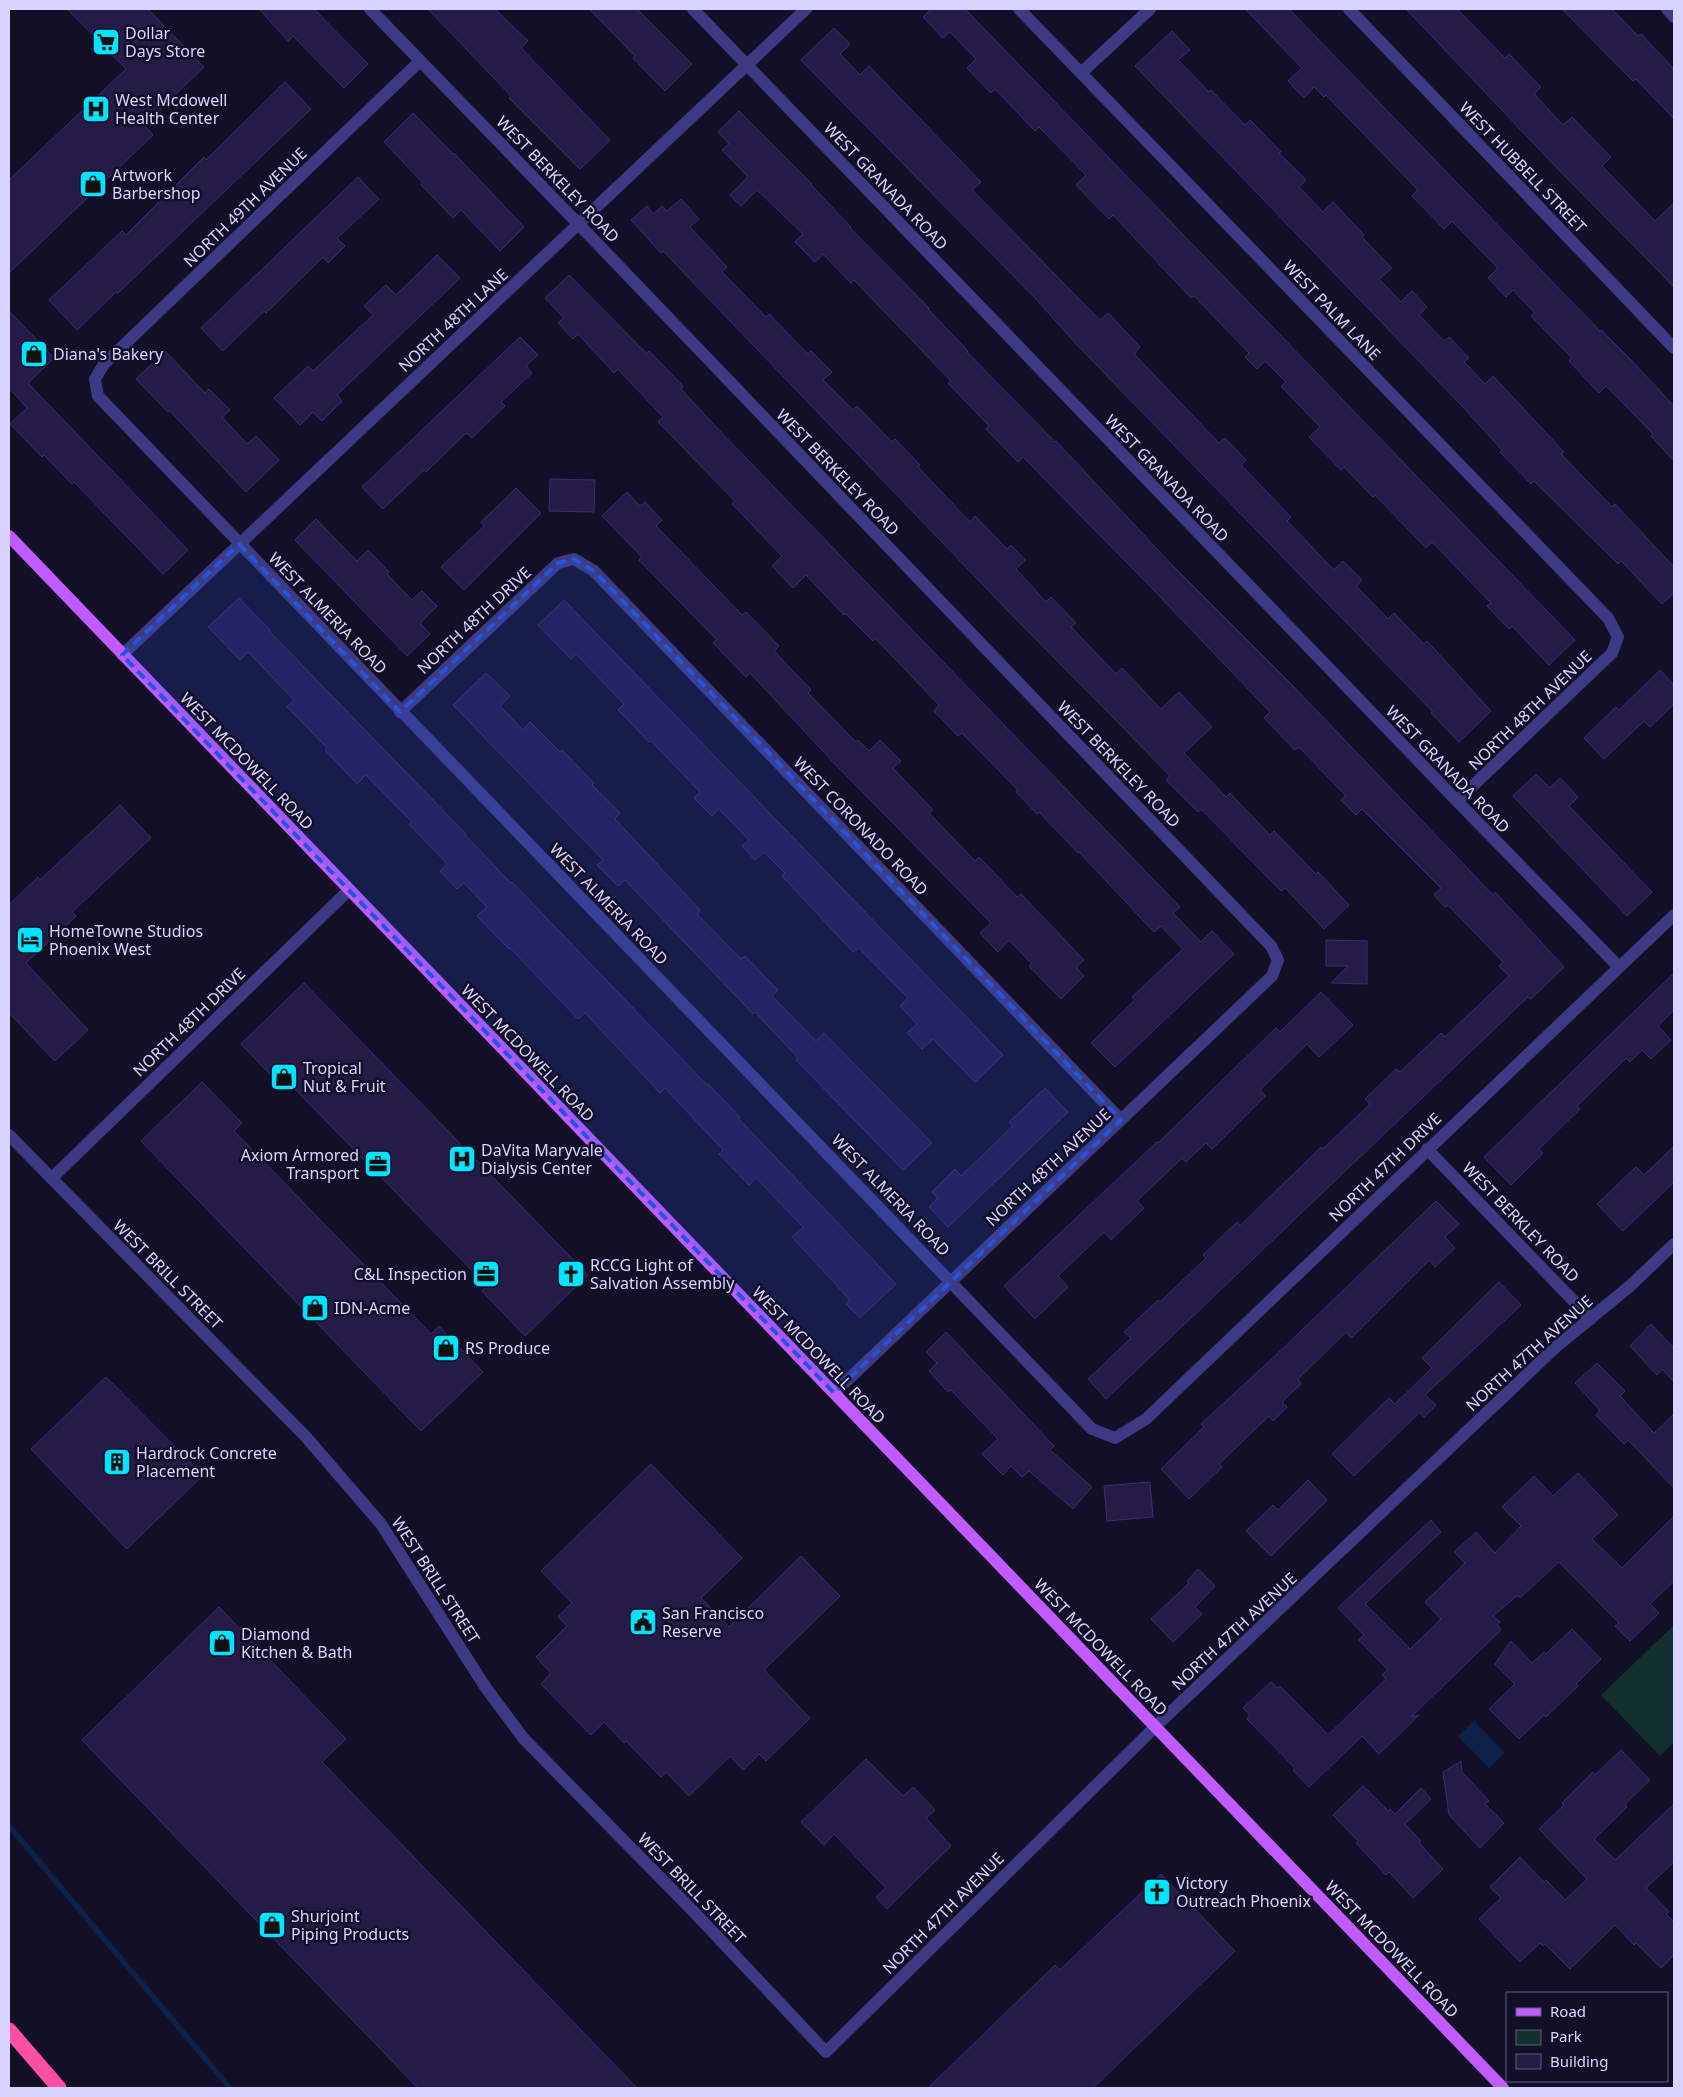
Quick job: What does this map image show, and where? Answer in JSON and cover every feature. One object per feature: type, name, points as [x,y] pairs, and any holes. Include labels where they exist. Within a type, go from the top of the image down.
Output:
[{"type":"highway","points":[[9,2023],[46,2073]]},
{"type":"highway","points":[[9,2030],[59,2088]]},
{"type":"main road","name":"WEST MCDOWELL ROAD","points":[[9,536],[1503,2088]]},
{"type":"street","name":"WEST BERKELEY ROAD","points":[[370,9],[1271,946],[1278,960]]},
{"type":"street","name":"WEST GRANADA ROAD","points":[[693,9],[1457,802],[1620,967]]},
{"type":"street","name":"NORTH 48TH LANE","points":[[122,655],[806,9]]},
{"type":"street","name":"WEST PALM LANE","points":[[1019,9],[1608,618],[1618,636]]},
{"type":"street","points":[[1081,72],[1150,9]]},
{"type":"street","name":"WEST HUBBELL STREET","points":[[1349,9],[1674,348]]},
{"type":"street","points":[[1666,9],[1674,17]]},
{"type":"street","name":"NORTH 49TH AVENUE","points":[[95,379],[104,364],[420,61]]},
{"type":"street","name":"WEST ALMERIA ROAD","points":[[95,379],[98,396],[400,712],[1092,1429],[1115,1438]]},
{"type":"street","name":"NORTH 48TH DRIVE","points":[[400,712],[558,563],[574,559]]},
{"type":"street","name":"WEST CORONADO ROAD","points":[[574,559],[594,571],[1121,1120]]},
{"type":"street","name":"NORTH 48TH AVENUE","points":[[1457,802],[1612,653],[1618,636]]},
{"type":"street","name":"NORTH 48TH DRIVE","points":[[52,1178],[349,890]]},
{"type":"street","name":"NORTH 47TH DRIVE","points":[[1115,1438],[1146,1419],[1674,915]]},
{"type":"street","name":"NORTH 48TH AVENUE","points":[[834,1393],[1272,976],[1278,960]]},
{"type":"street","name":"WEST BRILL STREET","points":[[9,1135],[306,1437],[373,1513],[486,1688],[524,1738],[693,1911],[826,2052]]},
{"type":"street","name":"WEST BERKLEY ROAD","points":[[1427,1149],[1591,1318]]},
{"type":"street","name":"NORTH 47TH AVENUE","points":[[826,2052],[1155,1727],[1557,1346],[1630,1286],[1674,1244]]},
{"type":"highlighted area","points":[[239,544],[400,712],[558,563],[574,559],[594,571],[1121,1120],[834,1393],[122,655]]},
{"type":"green space","points":[[1674,1625],[1674,1742],[1660,1756],[1601,1695]]},
{"type":"water","points":[[1474,1721],[1505,1753],[1489,1768],[1458,1736]]},
{"type":"building","points":[[67,9],[148,9],[204,67],[144,125],[153,135],[9,273],[9,180],[126,69]]},
{"type":"building","points":[[259,9],[314,9],[368,64],[344,88],[293,36],[288,41]]},
{"type":"building","points":[[428,9],[495,9],[528,41],[521,48],[610,140],[580,169],[509,98],[511,96]]},
{"type":"building","points":[[589,9],[637,9],[692,64],[665,91],[633,58],[635,56]]},
{"type":"building","points":[[931,9],[965,9],[1575,640],[1549,665],[1512,626],[1509,629],[1487,606],[1491,603],[1432,542],[1426,548],[1375,495],[1373,497],[1344,467],[1341,470],[1309,437],[1320,427],[1281,386],[1286,382],[1265,361],[1257,369],[1245,357],[1249,353],[1194,296],[1191,298],[1113,215],[1109,219],[1076,185],[1086,175],[1039,127],[1035,131],[995,89],[991,93],[967,68],[976,59],[950,32],[943,38],[923,17]]},
{"type":"building","points":[[1245,9],[1289,9],[1600,331],[1632,361],[1674,406],[1674,461],[1651,436],[1653,434],[1606,386],[1599,393],[1569,361],[1572,358],[1531,316],[1535,313],[1513,290],[1506,297],[1488,278],[1498,268],[1452,221],[1444,229],[1412,196],[1418,190],[1326,95],[1324,97],[1314,87],[1304,98],[1288,81],[1302,68]]},
{"type":"building","points":[[1406,9],[1457,9],[1505,58],[1509,54],[1541,87],[1534,94],[1563,125],[1572,117],[1611,157],[1602,166],[1655,221],[1674,203],[1674,287],[1556,167]]},
{"type":"building","points":[[1562,9],[1612,9],[1638,36],[1641,34],[1674,69],[1674,119],[1636,79],[1633,81]]},
{"type":"building","points":[[834,28],[850,44],[840,54],[860,75],[869,66],[981,182],[972,190],[1100,320],[1108,313],[1140,347],[1134,354],[1219,443],[1225,438],[1246,460],[1241,465],[1291,517],[1287,521],[1334,570],[1343,561],[1362,580],[1356,586],[1388,619],[1394,613],[1424,644],[1427,641],[1491,711],[1459,742],[1431,713],[1433,712],[1076,344],[1036,299],[801,60]]},
{"type":"building","points":[[1172,31],[1190,50],[1178,60],[1245,125],[1250,120],[1281,152],[1279,153],[1306,180],[1299,187],[1323,212],[1333,202],[1364,235],[1362,237],[1392,268],[1379,279],[1401,302],[1412,291],[1427,307],[1419,315],[1444,341],[1449,337],[1469,358],[1464,362],[1485,384],[1493,376],[1564,452],[1561,454],[1612,507],[1615,504],[1674,567],[1674,593],[1662,604],[1621,561],[1618,564],[1534,481],[1531,484],[1500,452],[1502,450],[1462,406],[1135,66]]},
{"type":"building","points":[[285,82],[311,109],[77,330],[49,300],[122,231],[126,235],[204,157],[206,160]]},
{"type":"building","points":[[739,111],[812,184],[850,228],[929,308],[967,352],[1056,441],[1172,565],[1295,688],[1493,895],[1495,892],[1564,967],[1531,999],[1528,997],[1106,1399],[1088,1379],[1131,1338],[1124,1332],[1158,1300],[1160,1302],[1206,1258],[1203,1255],[1237,1222],[1240,1226],[1321,1147],[1323,1149],[1370,1104],[1365,1099],[1396,1069],[1400,1072],[1441,1033],[1445,1037],[1509,976],[1499,966],[1503,962],[1448,905],[1445,907],[1434,895],[1441,888],[1362,809],[1356,815],[1341,800],[1346,796],[1299,747],[1295,750],[1264,718],[1270,712],[1023,457],[1018,462],[986,429],[989,426],[948,383],[951,381],[854,280],[851,283],[823,254],[815,262],[795,242],[803,234],[757,190],[741,206],[730,195],[748,177],[722,150],[729,144],[718,132]]},
{"type":"building","points":[[413,113],[524,227],[500,251],[461,210],[453,218],[421,185],[423,183],[384,142]]},
{"type":"building","points":[[358,177],[379,199],[337,238],[345,246],[328,263],[323,257],[266,313],[264,311],[223,351],[201,328]]},
{"type":"building","points":[[681,199],[699,219],[690,227],[727,267],[722,272],[766,317],[769,314],[808,354],[811,351],[832,372],[823,380],[853,410],[857,406],[892,442],[895,439],[920,465],[918,467],[970,522],[975,516],[1007,549],[1011,545],[1025,560],[1016,569],[1046,602],[1051,597],[1076,623],[1071,627],[1116,674],[1122,668],[1161,709],[1179,692],[1212,727],[1184,753],[1226,797],[1230,793],[1270,835],[1274,831],[1316,874],[1318,872],[1349,905],[1324,929],[1285,888],[1281,891],[1201,809],[1198,812],[1166,780],[1170,776],[631,220],[647,206],[653,214],[662,206],[667,211]]},
{"type":"building","points":[[437,255],[460,278],[337,395],[342,401],[322,421],[313,412],[300,425],[274,398],[308,366],[313,371],[373,315],[364,306],[386,285],[396,295]]},
{"type":"building","points":[[569,275],[647,354],[649,351],[683,386],[681,389],[717,428],[1180,907],[1173,913],[1201,942],[1212,931],[1234,954],[1115,1067],[1091,1043],[1135,1000],[1132,997],[1183,949],[1161,926],[1154,932],[1079,852],[1039,812],[1037,814],[1016,792],[1018,790],[962,733],[958,736],[934,711],[939,705],[875,638],[873,641],[845,613],[844,615],[806,575],[793,588],[772,566],[782,556],[732,504],[735,501],[658,422],[663,417],[618,369],[614,373],[578,334],[573,339],[558,323],[564,318],[545,298]]},
{"type":"building","points":[[9,311],[54,358],[28,383],[188,550],[163,574],[74,482],[72,484],[44,455],[42,457],[10,424],[27,408],[9,388]]},
{"type":"building","points":[[520,337],[538,355],[526,366],[532,373],[501,402],[505,406],[472,438],[466,433],[426,472],[424,470],[383,509],[362,487]]},
{"type":"building","points":[[165,351],[205,393],[209,389],[230,410],[222,417],[247,444],[256,436],[279,460],[246,492],[169,410],[168,412],[136,379]]},
{"type":"building","points":[[550,479],[595,480],[594,512],[549,511]]},
{"type":"building","points":[[516,488],[541,513],[464,590],[441,567],[484,526],[481,522]]},
{"type":"building","points":[[627,492],[640,506],[645,502],[662,520],[656,526],[742,615],[746,612],[779,646],[774,651],[811,690],[808,693],[856,742],[858,740],[869,751],[880,740],[901,761],[893,768],[933,810],[929,813],[975,861],[979,857],[1017,897],[1021,894],[1084,960],[1076,967],[1084,976],[1061,999],[1029,966],[1032,964],[1009,940],[998,952],[980,933],[991,923],[834,763],[750,673],[746,677],[713,643],[717,640],[639,560],[642,557],[602,516]]},
{"type":"building","points":[[316,519],[357,561],[368,550],[389,572],[387,574],[412,600],[422,591],[437,606],[420,623],[430,634],[407,656],[295,540]]},
{"type":"building","points":[[239,598],[511,883],[740,1117],[738,1118],[896,1284],[860,1318],[846,1304],[850,1300],[792,1237],[803,1227],[756,1178],[749,1185],[719,1154],[723,1150],[665,1088],[660,1093],[585,1013],[578,1019],[477,916],[487,907],[464,883],[457,889],[440,871],[447,864],[409,824],[412,822],[366,775],[357,784],[325,750],[327,748],[287,707],[294,700],[248,652],[240,660],[208,627]]},
{"type":"building","points":[[564,600],[1003,1055],[975,1082],[933,1039],[922,1049],[907,1033],[917,1024],[900,1006],[908,998],[859,948],[853,952],[782,876],[785,873],[764,852],[755,860],[742,846],[749,840],[719,809],[712,816],[694,798],[700,792],[618,710],[624,704],[576,654],[571,659],[538,625]]},
{"type":"building","points":[[1660,670],[1674,685],[1674,704],[1650,727],[1644,721],[1604,759],[1584,738],[1616,707],[1619,710]]},
{"type":"building","points":[[486,673],[510,696],[500,706],[523,730],[530,722],[560,752],[562,750],[594,783],[592,785],[620,813],[615,819],[700,910],[697,914],[741,959],[745,956],[778,990],[772,996],[816,1041],[824,1033],[932,1143],[903,1170],[796,1060],[798,1058],[755,1012],[753,1014],[625,880],[618,886],[597,865],[603,860],[453,705]]},
{"type":"building","points":[[1536,774],[1550,788],[1560,778],[1578,797],[1569,806],[1652,892],[1627,916],[1513,796]]},
{"type":"building","name":"HomeTowne Studios Phoenix West","points":[[120,805],[151,838],[72,912],[76,916],[26,963],[88,1030],[55,1061],[9,1013],[9,905],[38,877],[40,880]]},
{"type":"building","points":[[1326,940],[1367,941],[1367,984],[1331,983],[1348,966],[1326,966]]},
{"type":"building","points":[[1674,973],[1674,1010],[1658,1026],[1671,1040],[1651,1059],[1642,1050],[1630,1062],[1626,1058],[1577,1106],[1580,1109],[1539,1149],[1543,1153],[1511,1185],[1484,1157]]},
{"type":"building","points":[[304,983],[588,1275],[525,1336],[482,1291],[487,1286],[290,1084],[284,1089],[241,1044]]},
{"type":"building","points":[[1321,992],[1353,1025],[1319,1057],[1307,1044],[1260,1090],[1265,1096],[1212,1149],[1206,1143],[1186,1162],[1182,1158],[1137,1201],[1144,1208],[1111,1240],[1104,1232],[1058,1276],[1068,1287],[1035,1319],[1004,1286],[1158,1143],[1276,1028],[1280,1032]]},
{"type":"building","points":[[202,1082],[242,1123],[234,1131],[431,1334],[439,1326],[483,1372],[421,1431],[141,1141]]},
{"type":"building","points":[[1045,1088],[1068,1112],[948,1227],[929,1207],[938,1198],[932,1192],[955,1169],[961,1176],[1013,1126],[1009,1122]]},
{"type":"building","points":[[1674,1146],[1674,1182],[1623,1231],[1597,1204],[1636,1167],[1644,1175]]},
{"type":"building","points":[[1436,1201],[1459,1224],[1445,1237],[1455,1248],[1435,1267],[1429,1260],[1351,1338],[1346,1332],[1298,1379],[1301,1384],[1282,1402],[1287,1407],[1273,1421],[1269,1416],[1219,1464],[1222,1467],[1189,1499],[1161,1469],[1204,1427],[1201,1424],[1275,1356]]},
{"type":"building","points":[[1499,1282],[1521,1305],[1425,1395],[1436,1405],[1424,1417],[1420,1412],[1354,1476],[1332,1454],[1389,1398],[1395,1404],[1432,1368],[1422,1358]]},
{"type":"building","points":[[1651,1324],[1674,1348],[1674,1382],[1662,1369],[1657,1375],[1630,1346]]},
{"type":"building","points":[[946,1332],[1054,1446],[1050,1450],[1092,1487],[1073,1509],[1029,1471],[1022,1477],[1011,1466],[1003,1475],[982,1454],[998,1439],[951,1390],[948,1392],[929,1371],[937,1363],[926,1352]]},
{"type":"building","points":[[1597,1363],[1625,1391],[1620,1396],[1654,1433],[1674,1414],[1674,1488],[1628,1440],[1624,1444],[1596,1415],[1600,1410],[1575,1383]]},
{"type":"building","name":"Hardrock Concrete Placement","points":[[106,1377],[203,1475],[127,1549],[31,1449]]},
{"type":"building","name":"San Francisco Reserve","points":[[651,1464],[742,1558],[701,1598],[729,1627],[801,1556],[840,1596],[764,1670],[810,1718],[766,1761],[759,1754],[743,1770],[730,1756],[689,1796],[666,1772],[661,1777],[626,1741],[624,1743],[604,1722],[591,1735],[541,1684],[551,1673],[536,1657],[567,1626],[558,1617],[572,1603],[541,1571]]},
{"type":"building","points":[[1578,1473],[1618,1515],[1592,1539],[1622,1568],[1674,1516],[1674,1581],[1650,1604],[1659,1613],[1630,1641],[1615,1626],[1619,1623],[1559,1562],[1520,1598],[1518,1595],[1493,1616],[1500,1622],[1497,1625],[1501,1630],[1411,1717],[1419,1715],[1379,1754],[1362,1736],[1309,1787],[1293,1770],[1295,1768],[1247,1719],[1250,1715],[1243,1708],[1271,1682],[1278,1688],[1280,1686],[1328,1735],[1386,1679],[1382,1675],[1388,1670],[1359,1640],[1364,1635],[1338,1608],[1431,1520],[1441,1532],[1365,1604],[1410,1649],[1441,1619],[1425,1602],[1465,1563],[1454,1552],[1476,1532],[1495,1553],[1521,1526],[1502,1507],[1534,1476],[1553,1496]]},
{"type":"building","points":[[1308,1480],[1327,1500],[1271,1556],[1246,1531],[1273,1505],[1278,1510]]},
{"type":"building","points":[[1150,1482],[1153,1517],[1107,1521],[1104,1486]]},
{"type":"building","points":[[1198,1569],[1215,1586],[1195,1607],[1202,1614],[1173,1642],[1151,1619],[1189,1583],[1187,1581]]},
{"type":"building","points":[[219,1607],[346,1739],[322,1762],[637,2088],[418,2088],[82,1740]]},
{"type":"building","points":[[1572,1629],[1601,1659],[1576,1684],[1578,1686],[1546,1717],[1544,1715],[1519,1739],[1489,1709],[1515,1684],[1495,1664],[1511,1641],[1532,1663],[1544,1652],[1546,1654]]},
{"type":"building","points":[[1621,1750],[1650,1780],[1625,1804],[1627,1807],[1594,1839],[1615,1860],[1674,1804],[1674,1862],[1646,1888],[1669,1912],[1666,1914],[1674,1922],[1674,1955],[1661,1968],[1636,1943],[1634,1945],[1615,1925],[1570,1969],[1545,1944],[1543,1946],[1540,1943],[1520,1962],[1479,1919],[1501,1898],[1490,1887],[1520,1857],[1565,1900],[1587,1879],[1539,1829],[1564,1805],[1562,1803],[1593,1772],[1595,1775]]},
{"type":"building","points":[[866,1759],[903,1796],[913,1787],[935,1810],[926,1818],[951,1846],[887,1909],[876,1897],[886,1888],[834,1834],[824,1845],[801,1822]]},
{"type":"building","points":[[1461,1761],[1462,1772],[1489,1801],[1485,1804],[1504,1823],[1480,1848],[1449,1815],[1443,1772]]},
{"type":"building","points":[[1363,1786],[1388,1811],[1390,1809],[1395,1814],[1421,1788],[1431,1799],[1405,1824],[1421,1841],[1419,1843],[1443,1869],[1413,1898],[1389,1872],[1386,1875],[1356,1843],[1358,1841],[1333,1815]]},
{"type":"building","points":[[1161,1874],[1235,1951],[1093,2088],[928,2088],[1055,1965],[1060,1970]]},
{"type":"waterway","points":[[9,1826],[230,2088]]},
{"type":"place","name":"Dollar Days Store","points":[[106,42]]},
{"type":"place","name":"West Mcdowell Health Center","points":[[96,109]]},
{"type":"place","name":"Artwork Barbershop","points":[[93,184]]},
{"type":"place","name":"Diana's Bakery","points":[[34,354]]},
{"type":"place","name":"HomeTowne Studios Phoenix West","points":[[30,940]]},
{"type":"place","name":"Tropical Nut & Fruit","points":[[284,1077]]},
{"type":"place","name":"DaVita Maryvale Dialysis Center","points":[[462,1159]]},
{"type":"place","name":"Axiom Armored Transport","points":[[378,1164]]},
{"type":"place","name":"C&L Inspection","points":[[486,1274]]},
{"type":"place","name":"RCCG Light of Salvation Assembly","points":[[571,1274]]},
{"type":"place","name":"IDN-Acme","points":[[315,1308]]},
{"type":"place","name":"RS Produce","points":[[446,1348]]},
{"type":"place","name":"Hardrock Concrete Placement","points":[[117,1462]]},
{"type":"place","name":"San Francisco Reserve","points":[[643,1622]]},
{"type":"place","name":"Diamond Kitchen & Bath","points":[[222,1643]]},
{"type":"place","name":"Victory Outreach Phoenix","points":[[1157,1892]]},
{"type":"place","name":"Shurjoint Piping Products","points":[[272,1925]]}]
